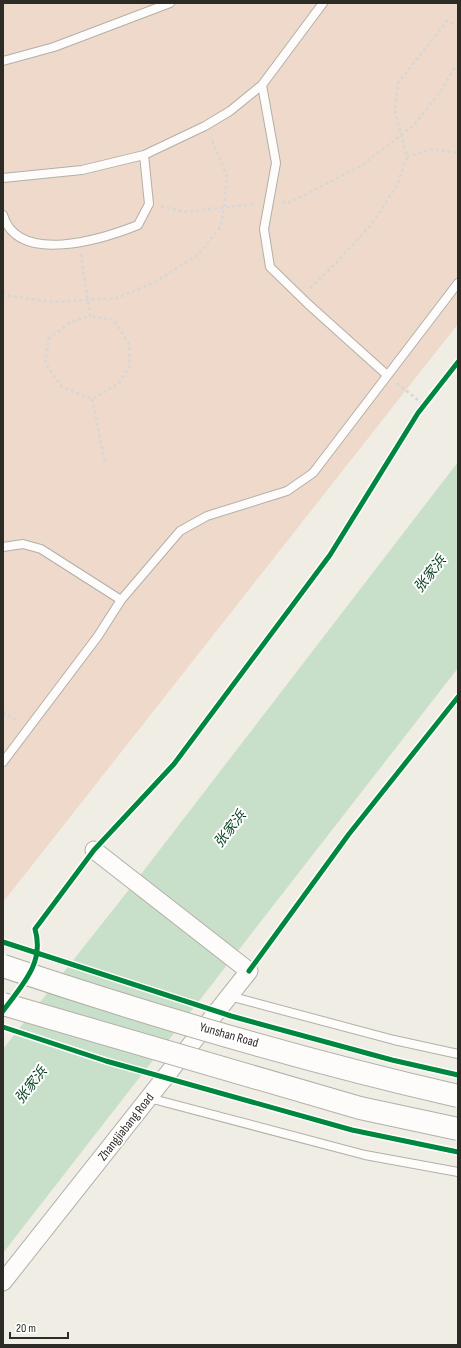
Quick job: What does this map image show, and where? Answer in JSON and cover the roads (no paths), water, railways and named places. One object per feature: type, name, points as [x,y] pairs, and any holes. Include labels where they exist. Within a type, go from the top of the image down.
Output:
[{"type":"main road","name":"Yunshan Road","points":[[3,966],[235,1037],[373,1076],[458,1096]]},
{"type":"main road","points":[[3,1004],[41,1017],[360,1108],[458,1129]]},
{"type":"street","name":"Zhangjiabang Road","points":[[3,1282],[249,971],[94,850]]},
{"type":"lane","points":[[3,61],[54,47],[170,3]]},
{"type":"lane","points":[[3,178],[82,170],[144,155],[205,126],[230,111],[262,85],[323,3]]},
{"type":"lane","points":[[262,85],[276,163],[264,229],[270,267],[300,297],[387,375]]},
{"type":"lane","points":[[3,215],[6,225],[25,240],[54,245],[78,243],[112,235],[138,225],[149,204],[144,155]]},
{"type":"lane","points":[[3,762],[98,636],[121,600],[180,532],[207,516],[287,491],[313,473],[458,283]]},
{"type":"lane","points":[[3,547],[23,544],[41,549],[121,600]]},
{"type":"lane","points":[[229,996],[394,1040],[458,1054]]},
{"type":"lane","points":[[149,1098],[365,1155],[458,1172]]},
{"type":"water","name":"张家浜","points":[[458,462],[458,668],[3,1253],[3,1049],[135,882]]}]
